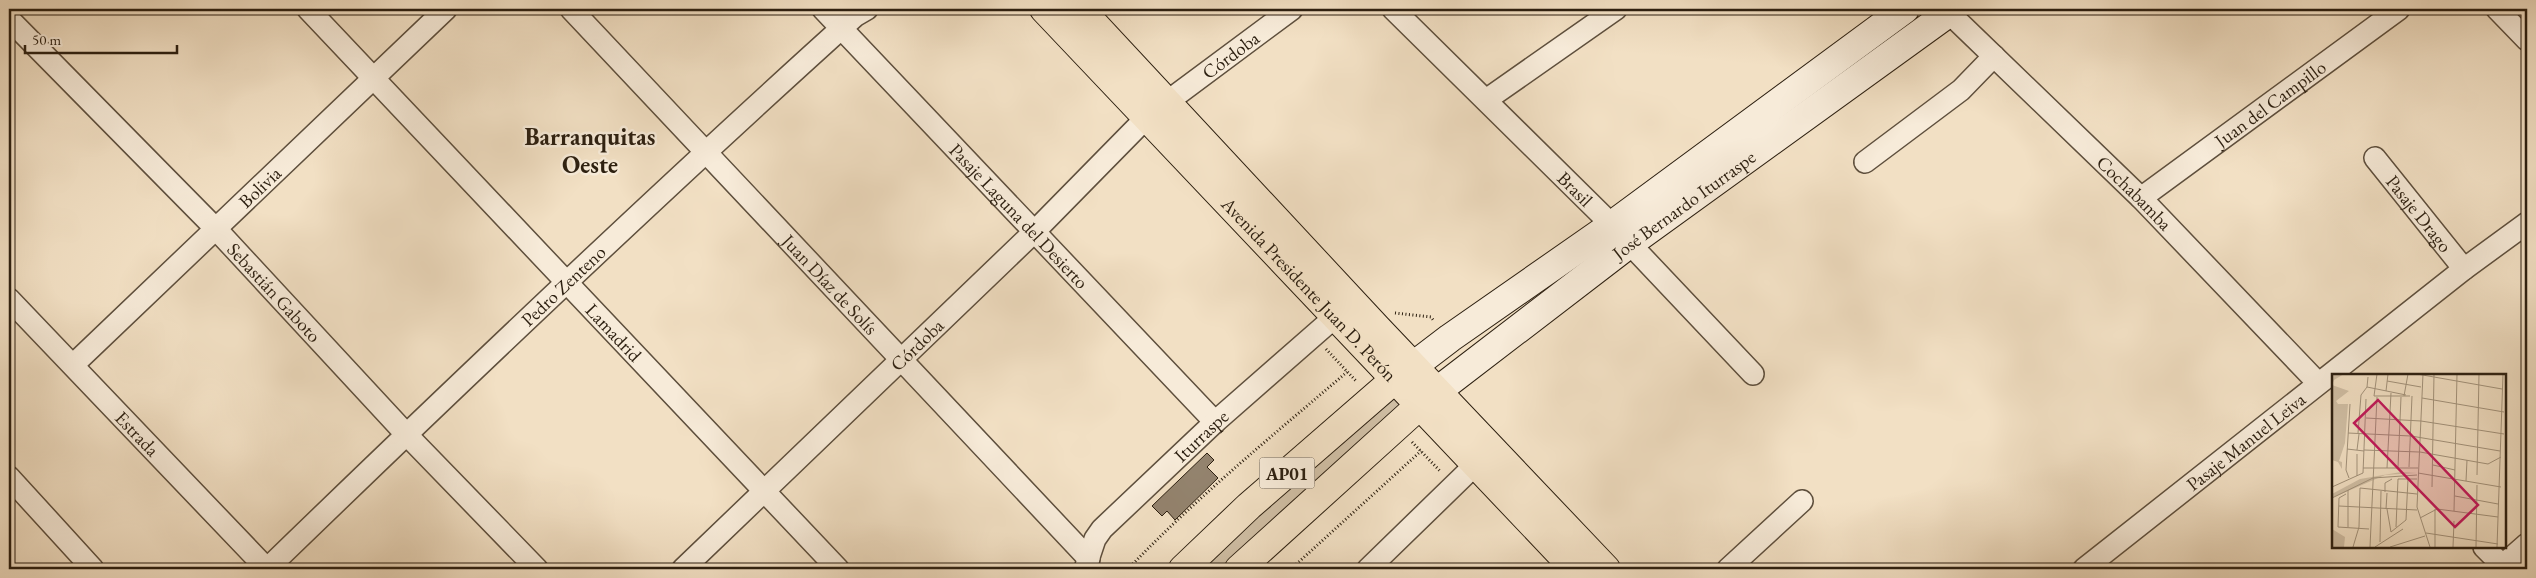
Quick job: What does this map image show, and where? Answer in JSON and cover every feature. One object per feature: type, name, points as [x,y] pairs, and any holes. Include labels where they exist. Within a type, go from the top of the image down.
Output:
[{"type":"main road","name":"Avenida Presidente Juan D. Perón","points":[[1044,9],[1158,109],[1377,328],[1404,373]]},
{"type":"main road","name":"Avenida Presidente Juan D. Perón","points":[[1080,9],[1158,109],[1336,316],[1404,373],[1606,569]]},
{"type":"main road","name":"José Bernardo Iturraspe","points":[[1428,398],[1621,235],[1905,9]]},
{"type":"main road","name":"José Bernardo Iturraspe","points":[[1404,373],[1450,338],[1621,235],[1949,10]]},
{"type":"main road","name":"AP01","points":[[1183,569],[1249,506],[1372,398],[1404,373]]},
{"type":"main road","name":"Avenida Presidente Juan D. Perón","points":[[1428,398],[1476,464],[1575,569]]},
{"type":"main road","name":"AP01","points":[[1239,569],[1396,424],[1428,398]]},
{"type":"street","name":"Lamadrid","points":[[308,9],[838,569]]},
{"type":"street","name":"Bolivia","points":[[73,365],[446,9]]},
{"type":"street","name":"Juan Díaz de Solís","points":[[571,9],[707,151],[1087,564]]},
{"type":"street","name":"Pasaje Laguna del Desierto","points":[[823,9],[1215,422]]},
{"type":"street","name":"Pedro Zenteno","points":[[267,569],[406,434],[569,283],[707,151],[842,29],[867,9]]},
{"type":"street","name":"Córdoba","points":[[683,569],[1034,232],[1158,109],[1292,9]]},
{"type":"street","name":"Brasil","points":[[1393,9],[1621,235],[1753,374]]},
{"type":"street","points":[[1486,100],[1616,9]]},
{"type":"street","name":"Juan del Campillo","points":[[2141,198],[2399,9]]},
{"type":"street","points":[[2497,9],[2527,40]]},
{"type":"street","name":"Cochabamba","points":[[1949,10],[2141,198],[2318,383]]},
{"type":"street","name":"Sebastián Gaboto","points":[[9,19],[216,228],[406,434],[537,569]]},
{"type":"street","points":[[1865,162],[1961,90],[1994,56]]},
{"type":"street","name":"Pasaje Drago","points":[[2376,158],[2464,269]]},
{"type":"street","name":"Pasaje Manuel Leiva","points":[[2084,569],[2318,383],[2464,269],[2527,223]]},
{"type":"street","name":"Estrada","points":[[9,299],[267,569]]},
{"type":"street","name":"Iturraspe","points":[[1087,564],[1095,539],[1102,529],[1215,422],[1336,316]]},
{"type":"street","points":[[1368,569],[1476,464]]},
{"type":"street","points":[[9,477],[93,569]]},
{"type":"street","points":[[1728,569],[1802,501]]},
{"type":"street","points":[[2485,548],[2504,567],[2527,544]]},
{"type":"path","points":[[1377,328],[1395,313],[1431,317],[1450,338]]},
{"type":"path","points":[[1314,337],[1372,398]]},
{"type":"path","points":[[1128,569],[1164,531],[1233,469],[1347,372]]},
{"type":"path","points":[[1396,424],[1454,485]]},
{"type":"path","points":[[1291,569],[1421,451]]},
{"type":"shaded area","points":[[1394,380],[1419,406],[1239,569],[1183,569]]},
{"type":"building","points":[[1207,453],[1214,460],[1207,467],[1218,478],[1175,520],[1167,511],[1162,516],[1152,506]]},
{"type":"district","name":"Barranquitas Oeste","points":[[590,150]]}]
